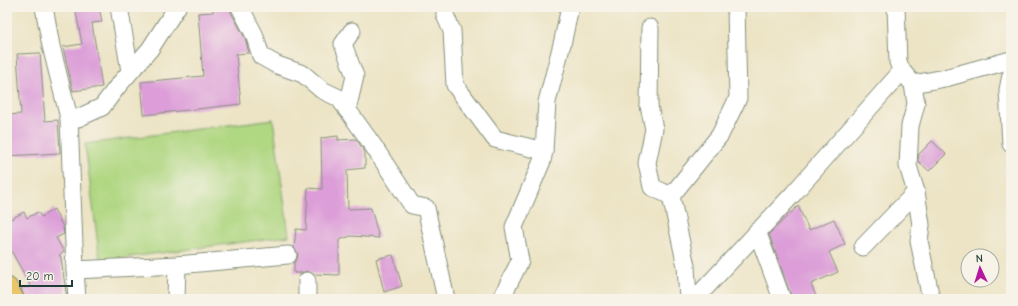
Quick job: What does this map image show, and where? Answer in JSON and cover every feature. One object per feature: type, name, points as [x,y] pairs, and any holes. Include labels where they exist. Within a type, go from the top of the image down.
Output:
[{"type":"main road","points":[[7,288],[13,299]]},
{"type":"street","points":[[44,7],[51,46],[69,118],[77,299]]},
{"type":"street","points":[[120,7],[130,72]]},
{"type":"street","points":[[69,118],[78,118],[102,108],[150,49],[177,7]]},
{"type":"street","points":[[240,7],[254,34],[261,56],[277,65],[303,74],[322,90],[339,98],[372,144],[412,205],[426,208],[446,299]]},
{"type":"street","points":[[445,7],[445,15],[452,31],[455,85],[495,139],[544,151]]},
{"type":"street","points":[[501,299],[520,262],[514,227],[542,161],[547,102],[570,7]]},
{"type":"street","points":[[671,196],[720,135],[738,98],[736,7]]},
{"type":"street","points":[[896,7],[898,62],[902,71],[913,84],[916,104],[910,126],[908,166],[916,192],[922,225],[919,241],[931,299]]},
{"type":"street","points":[[650,28],[649,106],[654,129],[647,163],[652,187],[671,196]]},
{"type":"street","points":[[347,110],[354,76],[343,44],[352,31]]},
{"type":"street","points":[[913,84],[945,78],[1011,60]]},
{"type":"street","points":[[695,299],[794,192],[902,71]]},
{"type":"street","points":[[1011,75],[1008,90],[1011,144]]},
{"type":"street","points":[[863,248],[916,192]]},
{"type":"street","points":[[671,196],[686,266],[688,299]]},
{"type":"street","points":[[757,231],[782,299]]},
{"type":"street","points":[[75,270],[177,265],[288,254]]},
{"type":"street","points":[[176,299],[177,265]]},
{"type":"street","points":[[307,281],[307,299]]},
{"type":"green space","points":[[273,119],[289,236],[100,261],[85,144]]},
{"type":"building","points":[[75,7],[99,7],[102,22],[92,23],[102,87],[73,91],[63,47],[82,44]]},
{"type":"building","points":[[213,7],[230,7],[231,12],[245,38],[249,53],[236,54],[241,104],[144,115],[141,82],[203,76],[198,13],[213,12]]},
{"type":"building","points":[[40,53],[45,121],[58,120],[60,153],[7,156],[7,115],[21,114],[17,54]]},
{"type":"building","points":[[338,136],[338,140],[356,139],[365,152],[365,168],[347,170],[348,209],[371,208],[379,238],[351,236],[339,240],[339,275],[313,274],[307,271],[294,273],[294,263],[298,254],[294,248],[296,229],[306,230],[308,188],[322,189],[321,138]]},
{"type":"building","points":[[932,141],[946,154],[929,171],[918,161],[919,154]]},
{"type":"building","points":[[798,206],[809,230],[834,219],[845,244],[829,252],[838,272],[811,284],[817,299],[792,299],[769,234]]},
{"type":"building","points":[[54,209],[63,227],[64,234],[56,238],[64,252],[59,255],[61,258],[67,299],[25,299],[21,288],[31,287],[7,243],[7,221],[24,212],[27,218],[38,212],[41,217]]},
{"type":"building","points":[[393,255],[402,286],[384,292],[376,259]]}]
